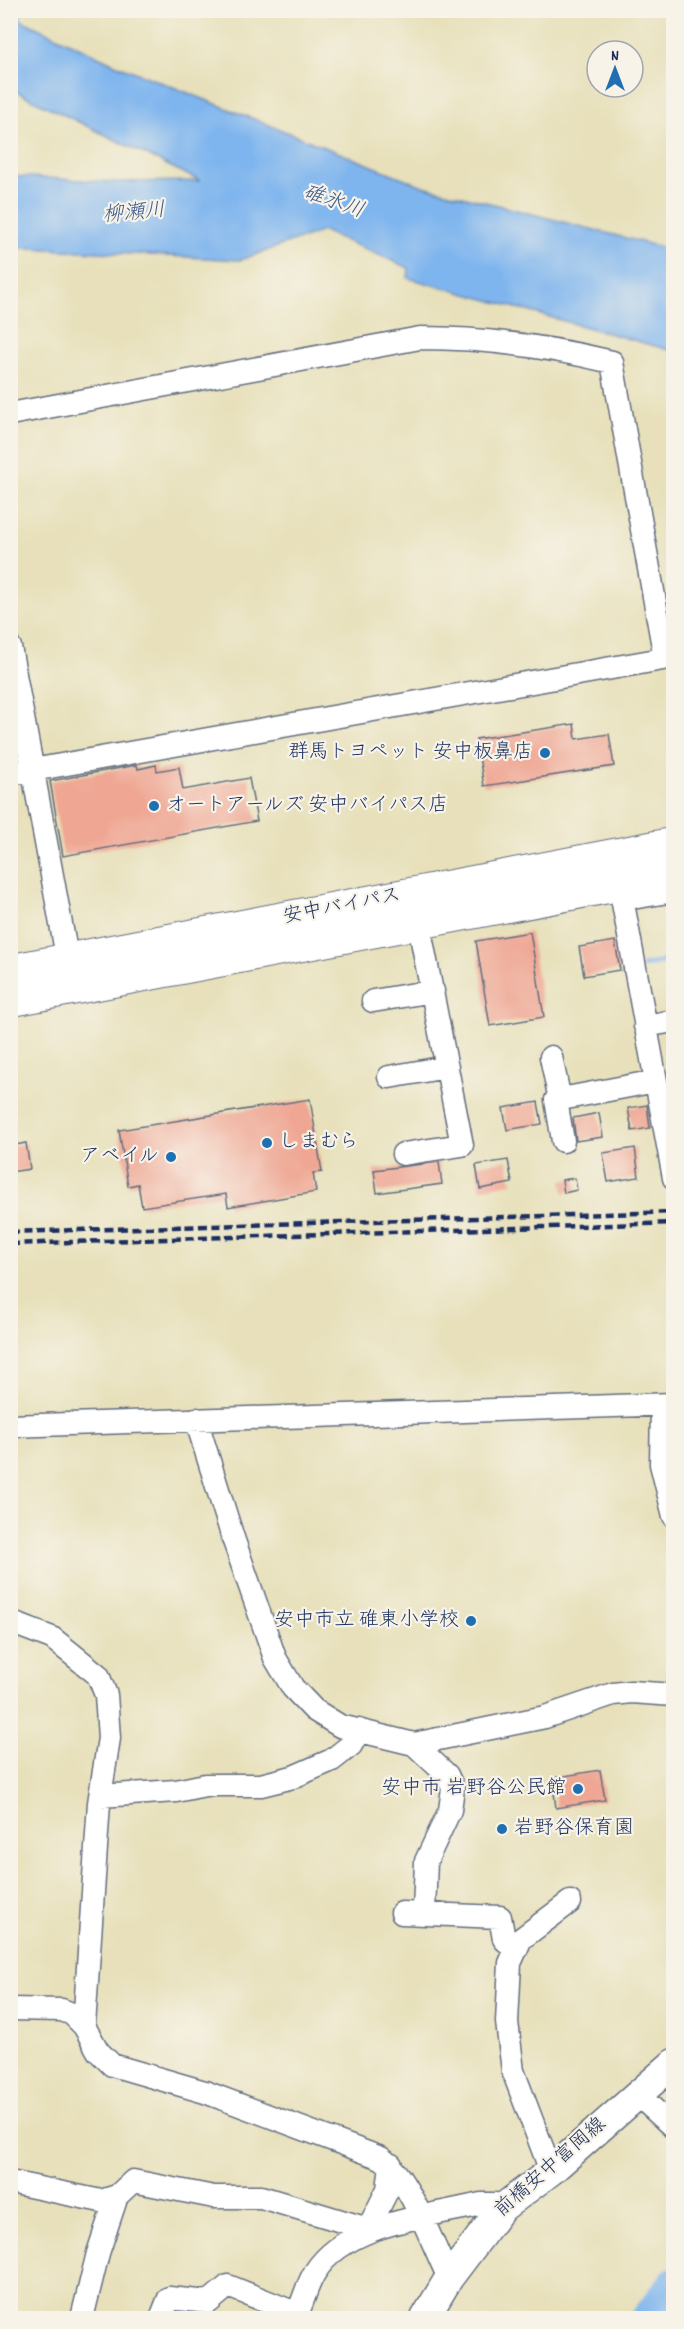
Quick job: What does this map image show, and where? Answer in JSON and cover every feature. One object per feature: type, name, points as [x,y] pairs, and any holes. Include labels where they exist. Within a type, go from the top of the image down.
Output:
[{"type":"highway","name":"安中バイパス","points":[[618,880],[674,844]]},
{"type":"highway","name":"安中バイパス","points":[[10,1000],[70,974],[416,908],[674,874]]},
{"type":"highway","name":"安中バイパス","points":[[10,971],[70,974]]},
{"type":"main road","name":"前橋安中富岡線","points":[[425,2319],[448,2278],[502,2208],[551,2170],[636,2093],[674,2063]]},
{"type":"street","points":[[10,414],[420,338],[447,338],[575,353],[612,362],[670,657],[21,772]]},
{"type":"street","points":[[10,647],[21,772],[70,974]]},
{"type":"street","points":[[674,891],[618,880],[645,1026],[661,1074],[674,1178]]},
{"type":"street","points":[[403,1155],[462,1145],[416,908]]},
{"type":"street","points":[[373,1001],[433,991]]},
{"type":"street","points":[[645,1026],[674,1021]]},
{"type":"street","points":[[551,1057],[560,1100]]},
{"type":"street","points":[[389,1077],[447,1067]]},
{"type":"street","points":[[563,1141],[556,1100],[661,1074]]},
{"type":"street","points":[[10,1426],[668,1405],[661,1464],[674,1516]]},
{"type":"street","points":[[196,1419],[274,1658],[293,1688],[315,1710],[340,1726],[414,1744],[545,1717],[613,1694],[631,1692],[674,1695]]},
{"type":"street","points":[[10,1622],[52,1638],[98,1675],[106,1695],[109,1738],[100,1796],[84,2026]]},
{"type":"street","points":[[100,1796],[176,1791],[205,1785],[261,1785],[293,1778],[332,1760],[351,1745],[358,1730]]},
{"type":"street","points":[[414,1744],[447,1775],[453,1788],[450,1810],[426,1861],[413,1912],[501,1917],[504,1939],[516,1950]]},
{"type":"street","points":[[551,2170],[513,2071],[507,2022],[510,1963],[521,1939],[570,1902]]},
{"type":"street","points":[[10,2009],[62,2010],[72,2014],[84,2026],[98,2051],[112,2064],[205,2092],[371,2154],[391,2165],[405,2186],[448,2278]]},
{"type":"street","points":[[636,2093],[674,2128]]},
{"type":"street","points":[[368,2229],[388,2189],[391,2165]]},
{"type":"street","points":[[10,2182],[101,2202],[117,2196],[133,2181],[214,2197],[261,2197],[368,2229]]},
{"type":"street","points":[[82,2319],[98,2253],[117,2196]]},
{"type":"street","points":[[161,2319],[169,2298],[209,2302],[228,2286],[296,2316],[315,2271],[339,2247],[368,2229],[481,2204],[495,2204],[502,2208]]},
{"type":"water","points":[[10,15],[115,64],[423,186],[673,250],[673,351],[408,278],[409,268],[323,231],[240,260],[11,247],[11,176],[114,182],[200,181],[11,89]]},
{"type":"building","name":"群馬トヨペット 安中板鼻店","points":[[574,724],[576,739],[609,734],[614,766],[484,786],[476,739]]},
{"type":"building","name":"オートアールズ 安中バイパス店","points":[[137,765],[138,769],[156,765],[157,771],[179,767],[183,790],[249,778],[257,821],[63,856],[50,781]]},
{"type":"building","points":[[530,932],[544,1017],[490,1026],[476,941]]},
{"type":"building","points":[[615,941],[620,970],[584,976],[579,947]]},
{"type":"building","points":[[310,1099],[322,1172],[313,1173],[316,1192],[228,1207],[226,1194],[142,1207],[138,1184],[128,1186],[119,1130]]},
{"type":"building","points":[[538,1102],[542,1124],[507,1130],[503,1108]]},
{"type":"building","points":[[647,1105],[650,1128],[632,1131],[628,1108]]},
{"type":"building","points":[[599,1113],[603,1137],[576,1141],[573,1118]]},
{"type":"building","points":[[26,1143],[30,1169],[10,1172],[10,1146]]},
{"type":"building","points":[[635,1148],[639,1177],[608,1182],[603,1153]]},
{"type":"building","points":[[508,1160],[512,1183],[480,1189],[476,1165]]},
{"type":"building","points":[[439,1162],[442,1184],[377,1193],[374,1170]]},
{"type":"building","points":[[575,1178],[577,1190],[564,1193],[562,1180]]},
{"type":"building","name":"安中市 岩野谷公民館","points":[[600,1770],[605,1800],[556,1808],[552,1778]]},
{"type":"waterway","points":[[19,10],[19,24]]},
{"type":"waterway","points":[[643,966],[674,959]]},
{"type":"waterway","points":[[646,2318],[674,2282]]},
{"type":"railway","points":[[10,1232],[674,1212]]},
{"type":"railway","points":[[10,1244],[674,1223]]},
{"type":"place","name":"群馬トヨペット 安中板鼻店","points":[[545,753]]},
{"type":"place","name":"オートアールズ 安中バイパス店","points":[[154,806]]},
{"type":"place","name":"しまむら","points":[[267,1143]]},
{"type":"place","name":"アベイル","points":[[171,1157]]},
{"type":"place","name":"安中市立 碓東小学校","points":[[471,1621]]},
{"type":"place","name":"安中市 岩野谷公民館","points":[[578,1789]]},
{"type":"place","name":"岩野谷保育園","points":[[502,1829]]},
{"type":"water label","name":"碓氷川","points":[[333,203]]},
{"type":"water label","name":"柳瀬川","points":[[134,214]]}]
